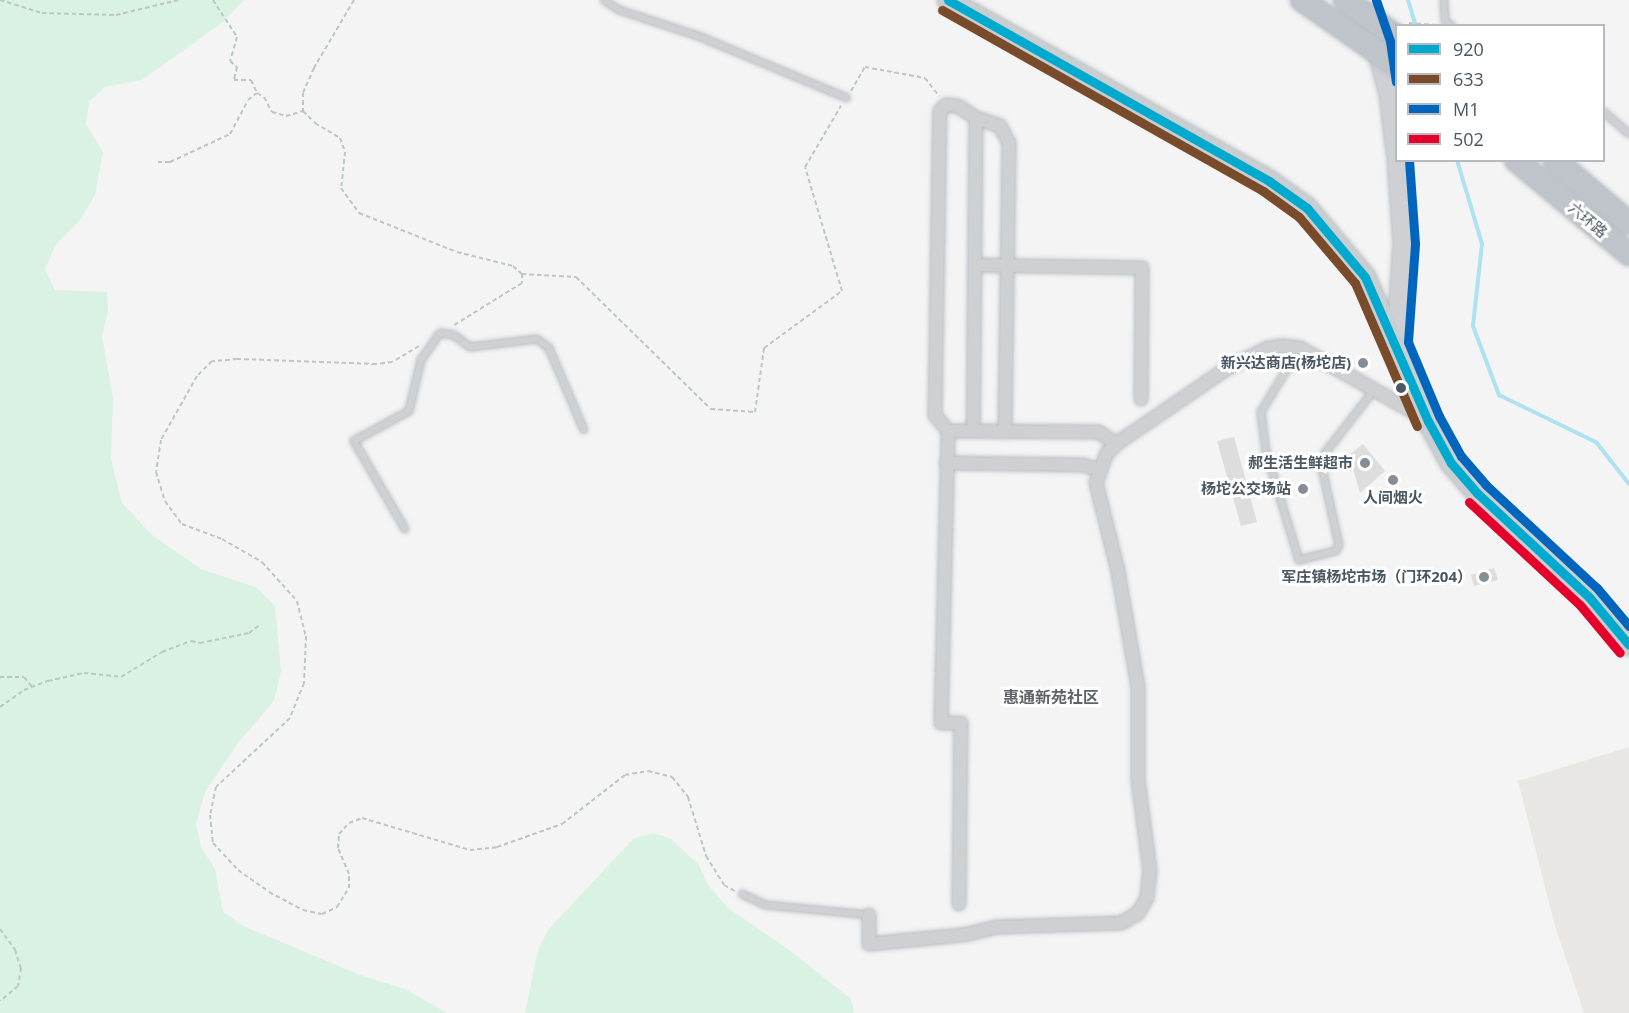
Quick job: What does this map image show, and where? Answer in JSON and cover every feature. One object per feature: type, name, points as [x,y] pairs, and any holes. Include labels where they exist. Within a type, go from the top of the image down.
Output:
[{"type":"highway","points":[[1302,0],[1395,64]]},
{"type":"highway","points":[[1346,0],[1395,26]]},
{"type":"highway","name":"六环路","points":[[1518,162],[1629,254]]},
{"type":"highway","name":"六环路","points":[[1557,162],[1629,223]]},
{"type":"main road","points":[[948,0],[1269,181],[1307,208],[1365,277],[1428,421],[1451,462],[1477,493],[1589,597],[1629,645]]},
{"type":"street","points":[[1363,0],[1380,54],[1395,146]]},
{"type":"street","points":[[959,904],[961,723],[940,723],[948,431],[935,415],[940,111],[946,105],[958,106],[976,118],[1000,126],[1009,143],[1005,432]]},
{"type":"street","points":[[974,431],[976,118]]},
{"type":"street","points":[[1396,344],[1403,243],[1397,162]]},
{"type":"street","points":[[975,265],[1142,268],[1140,399]]},
{"type":"street","points":[[869,915],[869,944],[963,935],[997,927],[1121,923],[1138,913],[1147,898],[1150,871],[1138,780],[1138,687],[1129,621],[1096,483],[1098,469],[1116,444],[1226,369],[1268,348],[1300,348],[1428,421]]},
{"type":"street","points":[[948,431],[1099,432],[1116,444]]},
{"type":"street","points":[[946,463],[1083,465],[1098,469]]},
{"type":"lane","points":[[604,0],[619,10],[698,36],[847,98]]},
{"type":"lane","points":[[1444,0],[1445,21],[1449,24]]},
{"type":"lane","points":[[1605,113],[1629,134]]},
{"type":"lane","points":[[405,529],[354,441],[409,411],[421,360],[440,333],[454,335],[470,347],[537,339],[549,348],[584,430]]},
{"type":"lane","points":[[1300,348],[1260,412],[1266,452],[1299,560],[1336,551],[1339,545],[1323,458],[1374,389]]},
{"type":"lane","points":[[742,894],[766,905],[869,915]]},
{"type":"path","points":[[0,0],[42,13],[116,15],[178,0]]},
{"type":"path","points":[[213,0],[237,37],[230,61],[237,67],[234,80],[251,80],[257,93],[264,97],[272,112],[286,116],[303,111]]},
{"type":"path","points":[[354,0],[314,68],[303,93],[303,111],[315,123],[340,138],[345,152],[340,188],[359,213],[457,252],[513,266],[522,274],[576,277],[711,409],[755,412],[764,348],[842,291],[805,167],[865,68],[925,78],[946,105]]},
{"type":"path","points":[[158,162],[170,162],[230,134],[248,99],[257,93]]},
{"type":"path","points":[[522,274],[522,283],[392,362],[376,364],[212,361],[197,376],[160,440],[156,471],[165,501],[182,524],[222,539],[262,562],[297,601],[306,636],[304,683],[290,718],[216,787],[210,815],[213,843],[238,870],[269,892],[303,910],[322,914],[337,907],[349,888],[349,874],[338,848],[339,834],[349,823],[362,818],[470,850],[497,847],[562,824],[625,775],[648,771],[672,777],[688,797],[706,856],[724,885],[742,894]]},
{"type":"path","points":[[0,707],[32,687],[84,673],[121,677],[162,652],[191,641],[200,644],[249,633],[261,624]]},
{"type":"path","points":[[0,677],[24,677],[32,687]]},
{"type":"path","points":[[0,929],[15,950],[21,968],[18,986],[0,1001]]},
{"type":"shaded area","points":[[1629,747],[1629,1013],[1584,1013],[1555,926],[1518,781]]},
{"type":"green space","points":[[0,0],[244,0],[223,22],[142,80],[105,87],[89,102],[86,124],[103,152],[95,195],[80,220],[56,244],[45,269],[55,290],[107,292],[108,310],[102,336],[113,398],[111,459],[122,503],[152,535],[201,569],[256,587],[275,606],[281,671],[274,701],[238,743],[205,792],[196,824],[201,847],[215,869],[223,912],[243,926],[360,975],[405,989],[447,1013],[0,1013]]},
{"type":"green space","points":[[653,833],[671,839],[699,865],[708,885],[728,908],[788,949],[851,999],[854,1013],[525,1013],[538,950],[548,930],[633,839]]},
{"type":"building","points":[[1234,437],[1257,522],[1241,526],[1217,441]]},
{"type":"building","name":"郝生活生鲜超市","points":[[1363,444],[1385,471],[1360,493],[1349,455]]},
{"type":"building","name":"军庄镇杨坨市场（门环204）","points":[[1494,568],[1498,580],[1474,586],[1471,575]]},
{"type":"waterway","points":[[1408,0],[1415,24]]},
{"type":"waterway","points":[[1458,162],[1482,244],[1473,326],[1499,395],[1596,442],[1629,484]]},
{"type":"transit line","name":"920","points":[[948,0],[1269,181],[1307,208],[1365,277],[1428,421],[1451,463],[1477,493],[1589,597],[1629,645]]},
{"type":"transit line","name":"M1","points":[[1376,0],[1390,41],[1395,75]]},
{"type":"transit line","name":"633","points":[[942,10],[1263,191],[1299,217],[1355,283],[1417,426]]},
{"type":"transit line","name":"M1","points":[[1409,162],[1415,244],[1408,342],[1439,416],[1461,456],[1486,485],[1597,588],[1629,626]]},
{"type":"transit line","name":"502","points":[[1469,502],[1580,605],[1620,653]]},
{"type":"place","name":"新兴达商店(杨坨店)","points":[[1363,363]]},
{"type":"place","name":"郝生活生鲜超市","points":[[1365,463]]},
{"type":"place","name":"人间烟火","points":[[1393,480]]},
{"type":"place","name":"杨坨公交场站","points":[[1303,489]]},
{"type":"place","name":"军庄镇杨坨市场（门环204）","points":[[1484,577]]},
{"type":"district","name":"惠通新苑社区","points":[[1051,697]]}]
